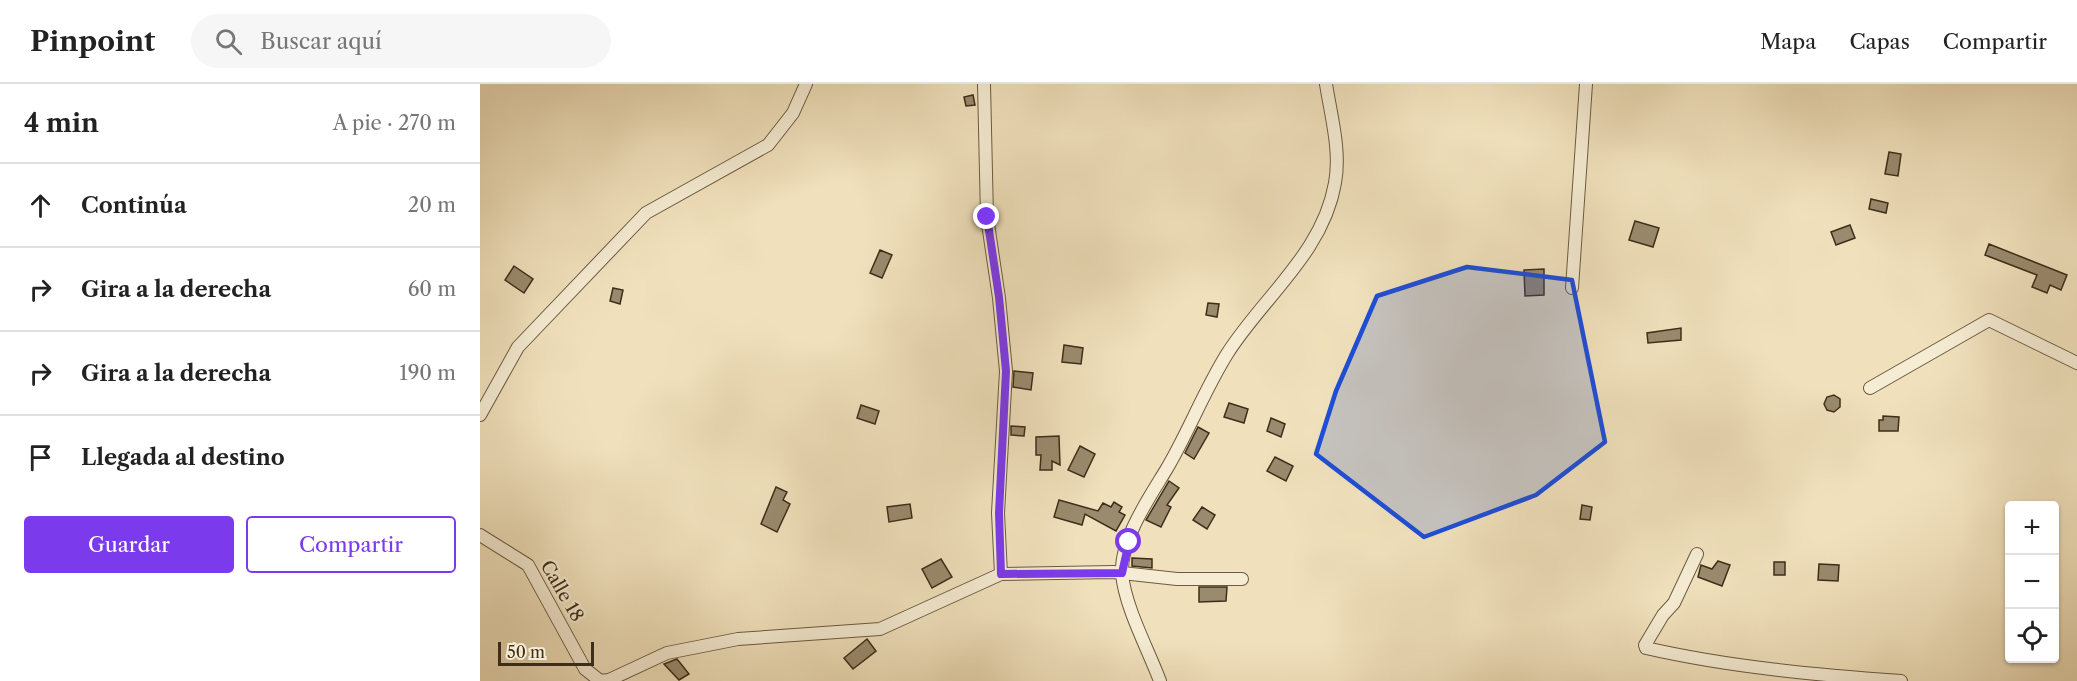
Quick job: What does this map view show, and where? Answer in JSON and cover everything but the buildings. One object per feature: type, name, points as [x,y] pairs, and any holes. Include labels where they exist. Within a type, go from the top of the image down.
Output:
[{"type":"street","points":[[480,415],[519,348],[646,213],[768,145],[793,113],[806,84]]},
{"type":"street","points":[[984,84],[987,217],[999,297],[1006,371],[999,513],[1001,574]]},
{"type":"street","points":[[1160,681],[1134,614],[1122,573],[1136,520],[1181,444],[1228,353],[1301,260],[1323,222],[1335,183],[1336,150],[1326,84]]},
{"type":"street","points":[[1572,288],[1586,84]]},
{"type":"street","points":[[1870,388],[1989,320],[2077,363]]},
{"type":"street","name":"Calle 18","points":[[480,535],[528,565],[585,669],[598,680]]},
{"type":"street","points":[[1697,554],[1688,577],[1645,645],[1646,648],[1678,656],[1837,676],[1901,681]]},
{"type":"street","points":[[598,680],[609,680],[667,653],[738,639],[880,629],[1001,574],[1122,573],[1177,579],[1242,579]]},
{"type":"highlighted area","points":[[1467,267],[1572,280],[1605,442],[1536,495],[1424,537],[1316,454],[1336,391],[1377,296]]},
{"type":"route","points":[[987,217],[999,297],[1006,371],[999,513],[1001,574],[1122,573],[1129,542]]}]
